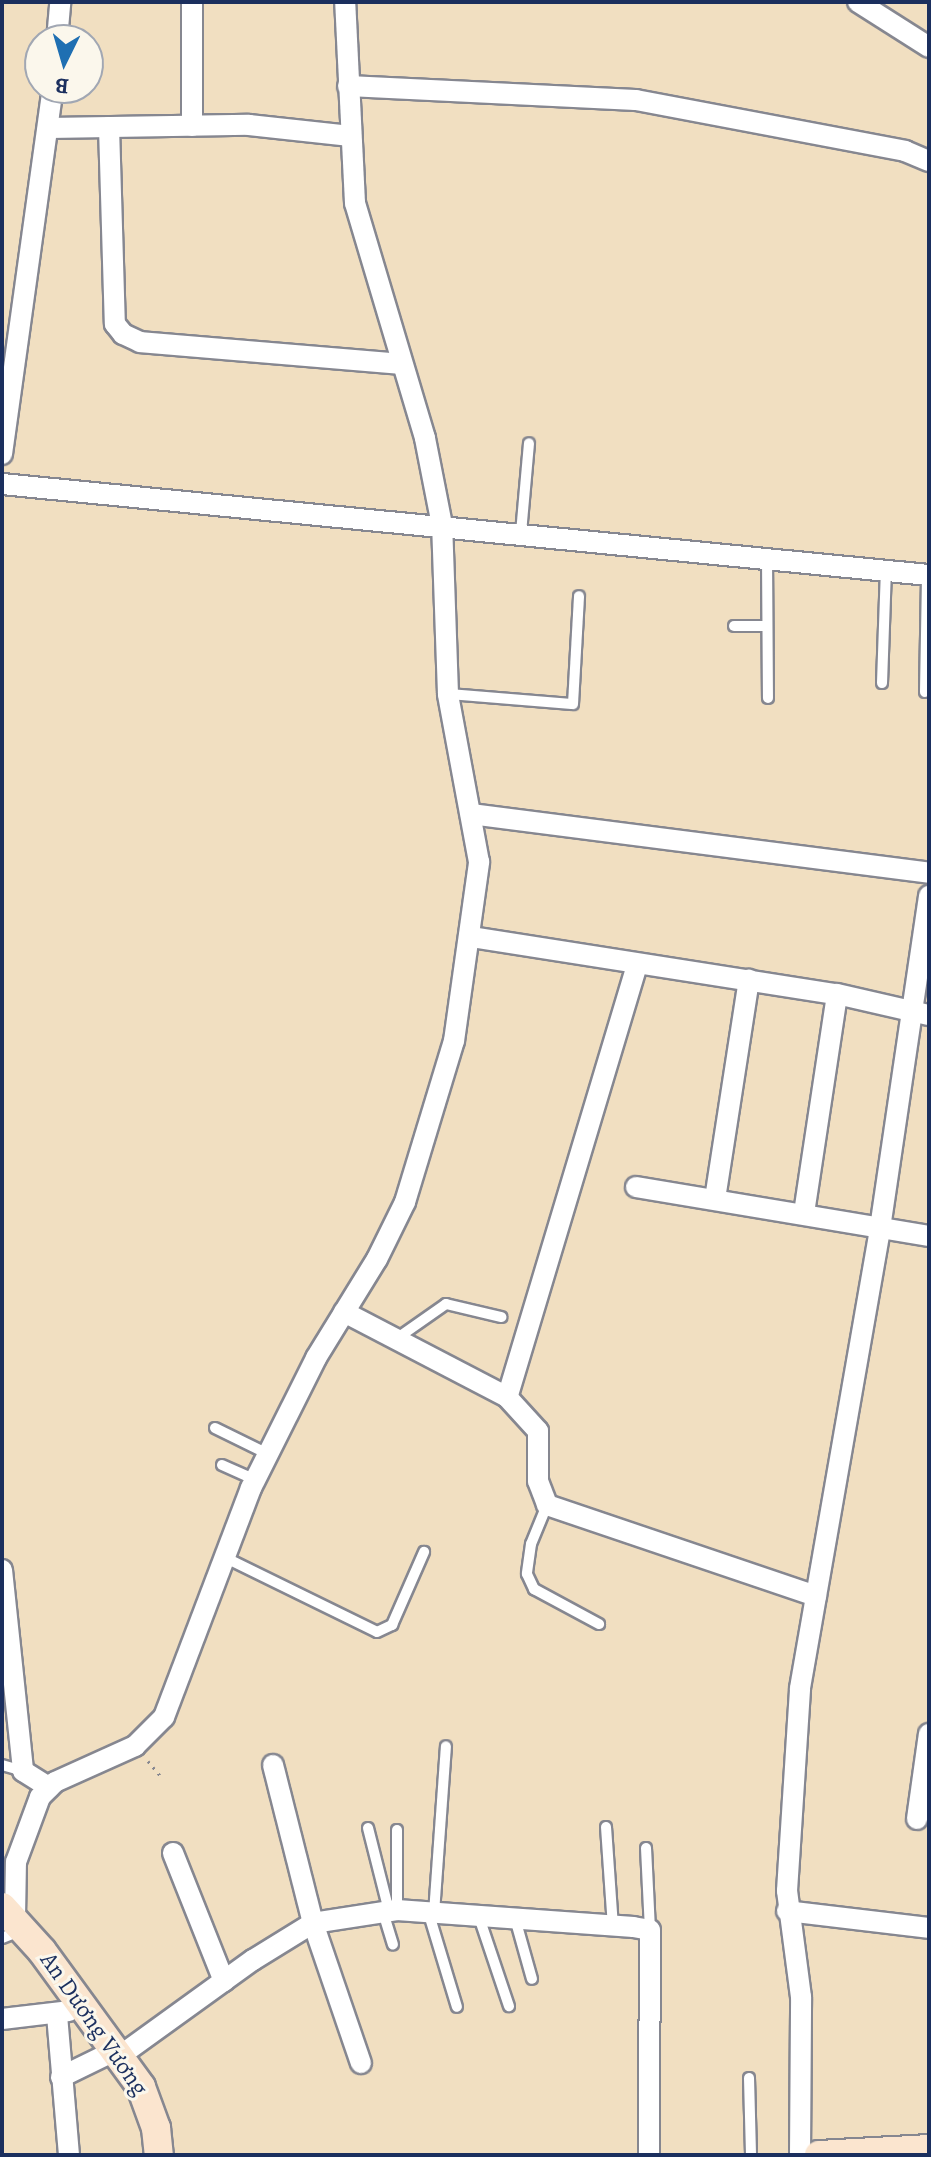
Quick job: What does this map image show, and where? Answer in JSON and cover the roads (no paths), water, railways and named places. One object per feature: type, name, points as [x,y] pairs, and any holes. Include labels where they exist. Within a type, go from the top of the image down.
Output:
[{"type":"street","points":[[58,24],[60,2]]},
{"type":"street","points":[[192,2],[192,126]]},
{"type":"street","points":[[11,1923],[20,1845],[49,1787],[135,1746],[164,1717],[255,1480],[344,1312],[377,1259],[422,1158],[454,1041],[471,937],[479,862],[448,694],[442,525],[425,438],[355,203],[345,2]]},
{"type":"street","points":[[858,2],[929,47]]},
{"type":"street","points":[[348,86],[636,100],[905,151],[929,161]]},
{"type":"street","points":[[2,454],[51,104]]},
{"type":"street","points":[[49,128],[192,126],[316,129],[350,136]]},
{"type":"street","points":[[109,127],[115,324],[123,334],[140,342],[401,364]]},
{"type":"street","points":[[2,484],[928,575]]},
{"type":"street","points":[[471,814],[929,873]]},
{"type":"street","points":[[800,2155],[801,1997],[787,1911],[800,1688],[920,1014],[929,896]]},
{"type":"street","points":[[471,937],[837,994],[920,1014]]},
{"type":"street","points":[[507,1397],[637,965]]},
{"type":"street","points":[[715,1199],[749,980]]},
{"type":"street","points":[[804,1213],[837,994]]},
{"type":"street","points":[[636,1187],[881,1225],[929,1236]]},
{"type":"street","points":[[344,1312],[507,1397],[538,1431],[538,1481],[547,1505],[816,1596]]},
{"type":"street","points":[[2,1570],[23,1771],[49,1787]]},
{"type":"street","points":[[917,1819],[929,1734]]},
{"type":"street","points":[[273,1765],[313,1923],[361,2063]]},
{"type":"street","points":[[173,1853],[224,1981]]},
{"type":"street","points":[[61,2077],[115,2055],[313,1923],[390,1911],[431,1912],[480,1920],[650,1930],[649,2155]]},
{"type":"street","points":[[787,1911],[929,1928]]},
{"type":"street","name":"An Dương Vương","points":[[11,1923],[68,2011],[115,2055],[151,2107],[159,2155]]},
{"type":"street","points":[[2,2019],[68,2011],[61,2077],[69,2155]]},
{"type":"street","points":[[819,2155],[914,2152]]},
{"type":"lane","points":[[521,533],[529,443]]},
{"type":"lane","points":[[767,558],[768,698]]},
{"type":"lane","points":[[882,683],[886,571]]},
{"type":"lane","points":[[925,692],[928,575]]},
{"type":"lane","points":[[448,694],[573,704],[579,596]]},
{"type":"lane","points":[[734,626],[767,626]]},
{"type":"lane","points":[[396,1339],[446,1304],[501,1317]]},
{"type":"lane","points":[[215,1428],[268,1454]]},
{"type":"lane","points":[[222,1465],[255,1480]]},
{"type":"lane","points":[[547,1505],[531,1544],[530,1582],[534,1589],[599,1624]]},
{"type":"lane","points":[[224,1557],[377,1632],[392,1625],[424,1552]]},
{"type":"lane","points":[[446,1746],[431,1912],[457,2007]]},
{"type":"lane","points":[[2,1765],[23,1771]]},
{"type":"lane","points":[[606,1827],[613,1926]]},
{"type":"lane","points":[[368,1828],[390,1911],[393,1945]]},
{"type":"lane","points":[[390,1911],[397,1830]]},
{"type":"lane","points":[[646,1848],[650,1930]]},
{"type":"lane","points":[[480,1920],[509,2006]]},
{"type":"lane","points":[[516,1922],[532,1979]]},
{"type":"lane","points":[[749,2078],[751,2155]]}]
